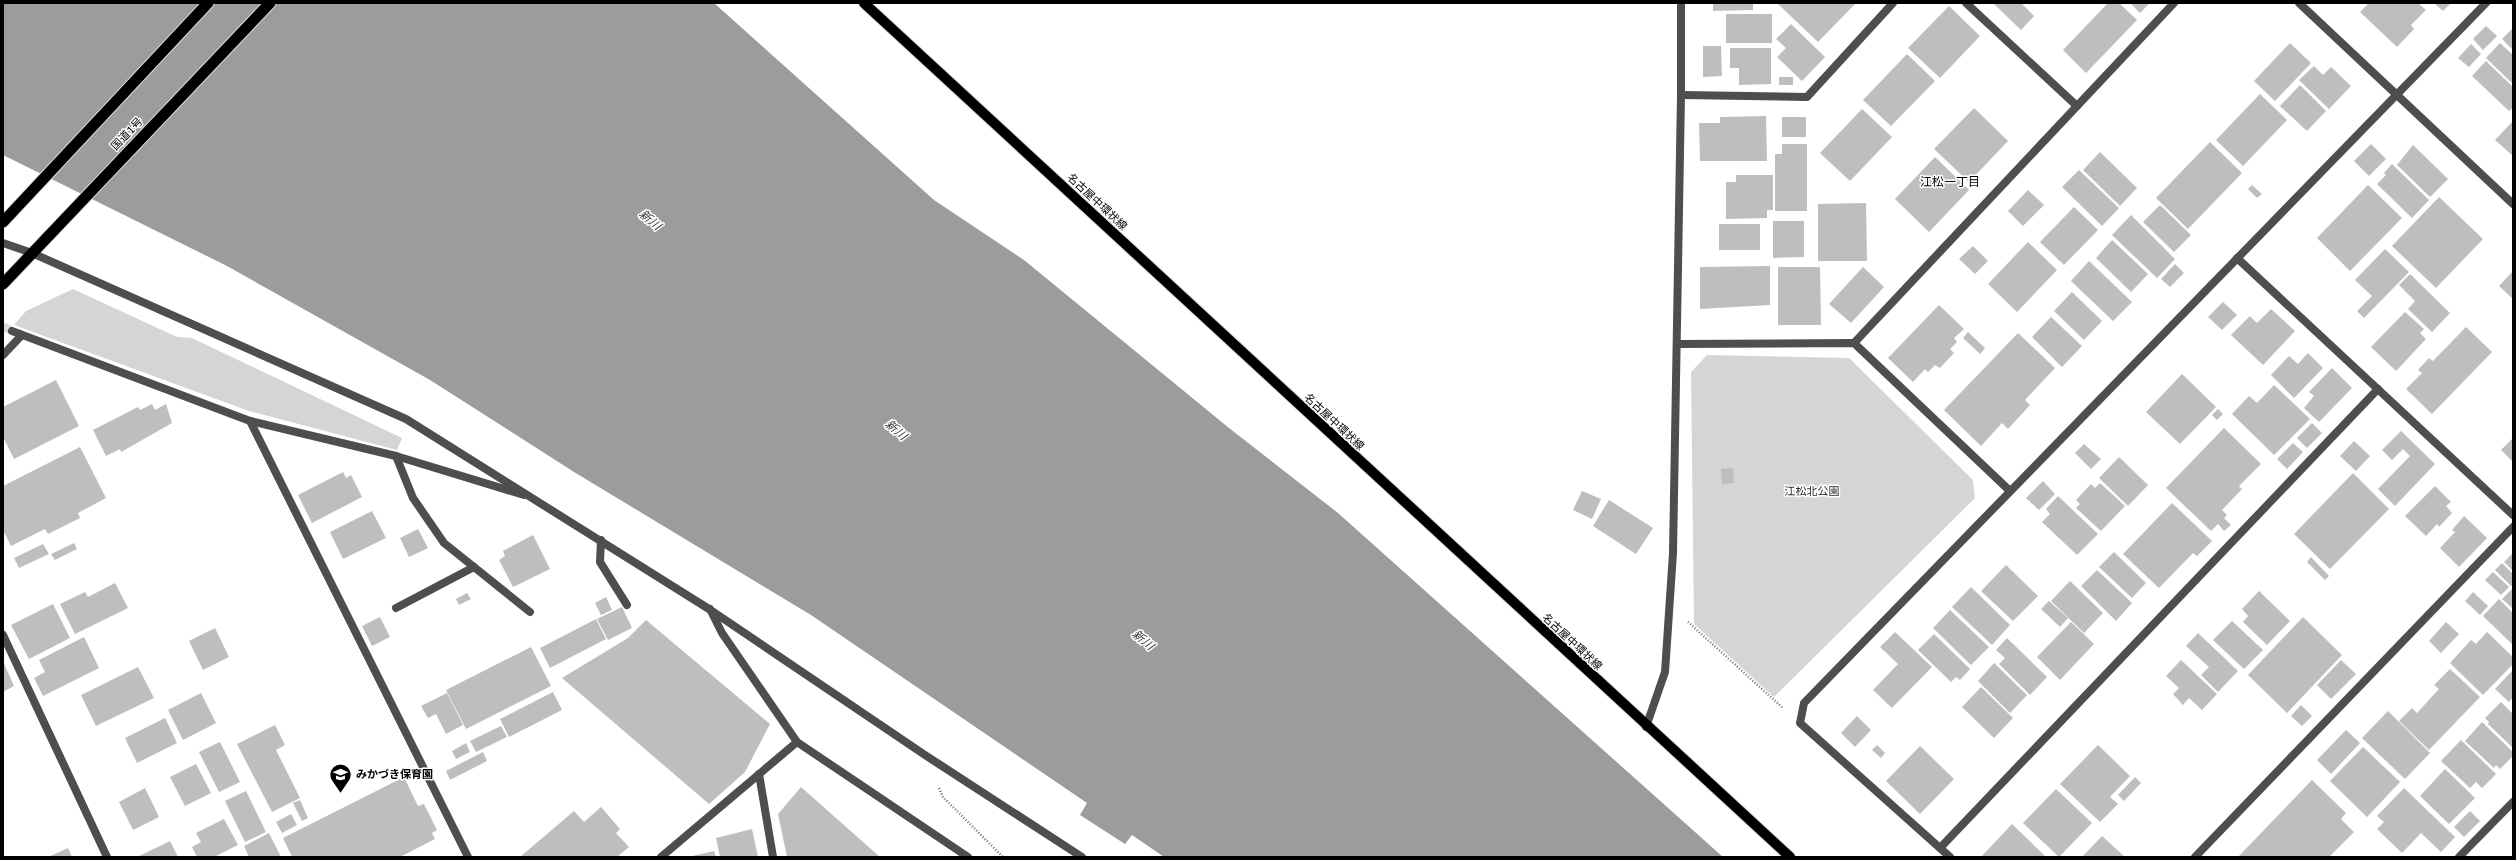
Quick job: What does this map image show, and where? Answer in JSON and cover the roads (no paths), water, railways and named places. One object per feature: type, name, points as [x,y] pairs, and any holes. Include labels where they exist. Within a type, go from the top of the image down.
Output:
[{"type":"highway","points":[[3,222],[208,3]]},
{"type":"highway","name":"国道1号","points":[[3,284],[64,218],[270,3]]},
{"type":"main road","name":"名古屋中環状線","points":[[864,3],[1646,726],[1790,857]]},
{"type":"street","points":[[1646,726],[1665,672],[1670,606],[1677,344],[1681,3]]},
{"type":"street","points":[[1681,95],[1807,97],[1893,3]]},
{"type":"street","points":[[1966,3],[2077,106]]},
{"type":"street","points":[[1854,343],[2174,3]]},
{"type":"street","points":[[2299,3],[2513,204]]},
{"type":"street","points":[[1950,857],[1800,723],[1804,703],[2486,3]]},
{"type":"street","points":[[3,243],[32,253],[406,419],[536,499],[709,609],[925,755],[1082,857]]},
{"type":"street","points":[[2236,258],[2513,515]]},
{"type":"street","points":[[12,331],[21,336],[250,421],[396,456],[536,499]]},
{"type":"street","points":[[3,355],[21,336]]},
{"type":"street","points":[[1677,344],[1854,343],[2010,491]]},
{"type":"street","points":[[1940,848],[2378,389]]},
{"type":"street","points":[[250,421],[468,857]]},
{"type":"street","points":[[396,456],[413,498],[444,543],[530,612]]},
{"type":"street","points":[[2195,857],[2513,527]]},
{"type":"street","points":[[601,540],[600,562],[627,605]]},
{"type":"street","points":[[396,608],[474,567]]},
{"type":"street","points":[[709,609],[722,634],[797,742],[968,857]]},
{"type":"street","points":[[3,635],[107,857]]},
{"type":"street","points":[[661,857],[797,742]]},
{"type":"street","points":[[758,774],[773,857]]},
{"type":"street","points":[[2459,857],[2513,802]]},
{"type":"water","name":"新川","points":[[3,3],[714,3],[934,200],[1024,260],[1229,428],[1338,513],[1723,857],[1164,857],[1132,835],[1125,844],[1080,815],[1087,803],[811,615],[574,472],[430,380],[227,266],[3,155]]},
{"type":"tunnel","points":[[3,326],[12,331]]},
{"type":"place","name":"みかづき保育園","points":[[340,794]]},
{"type":"district","name":"江松一丁目","points":[[1950,182]]},
{"type":"park label","name":"江松北公園","points":[[1812,491]]}]
